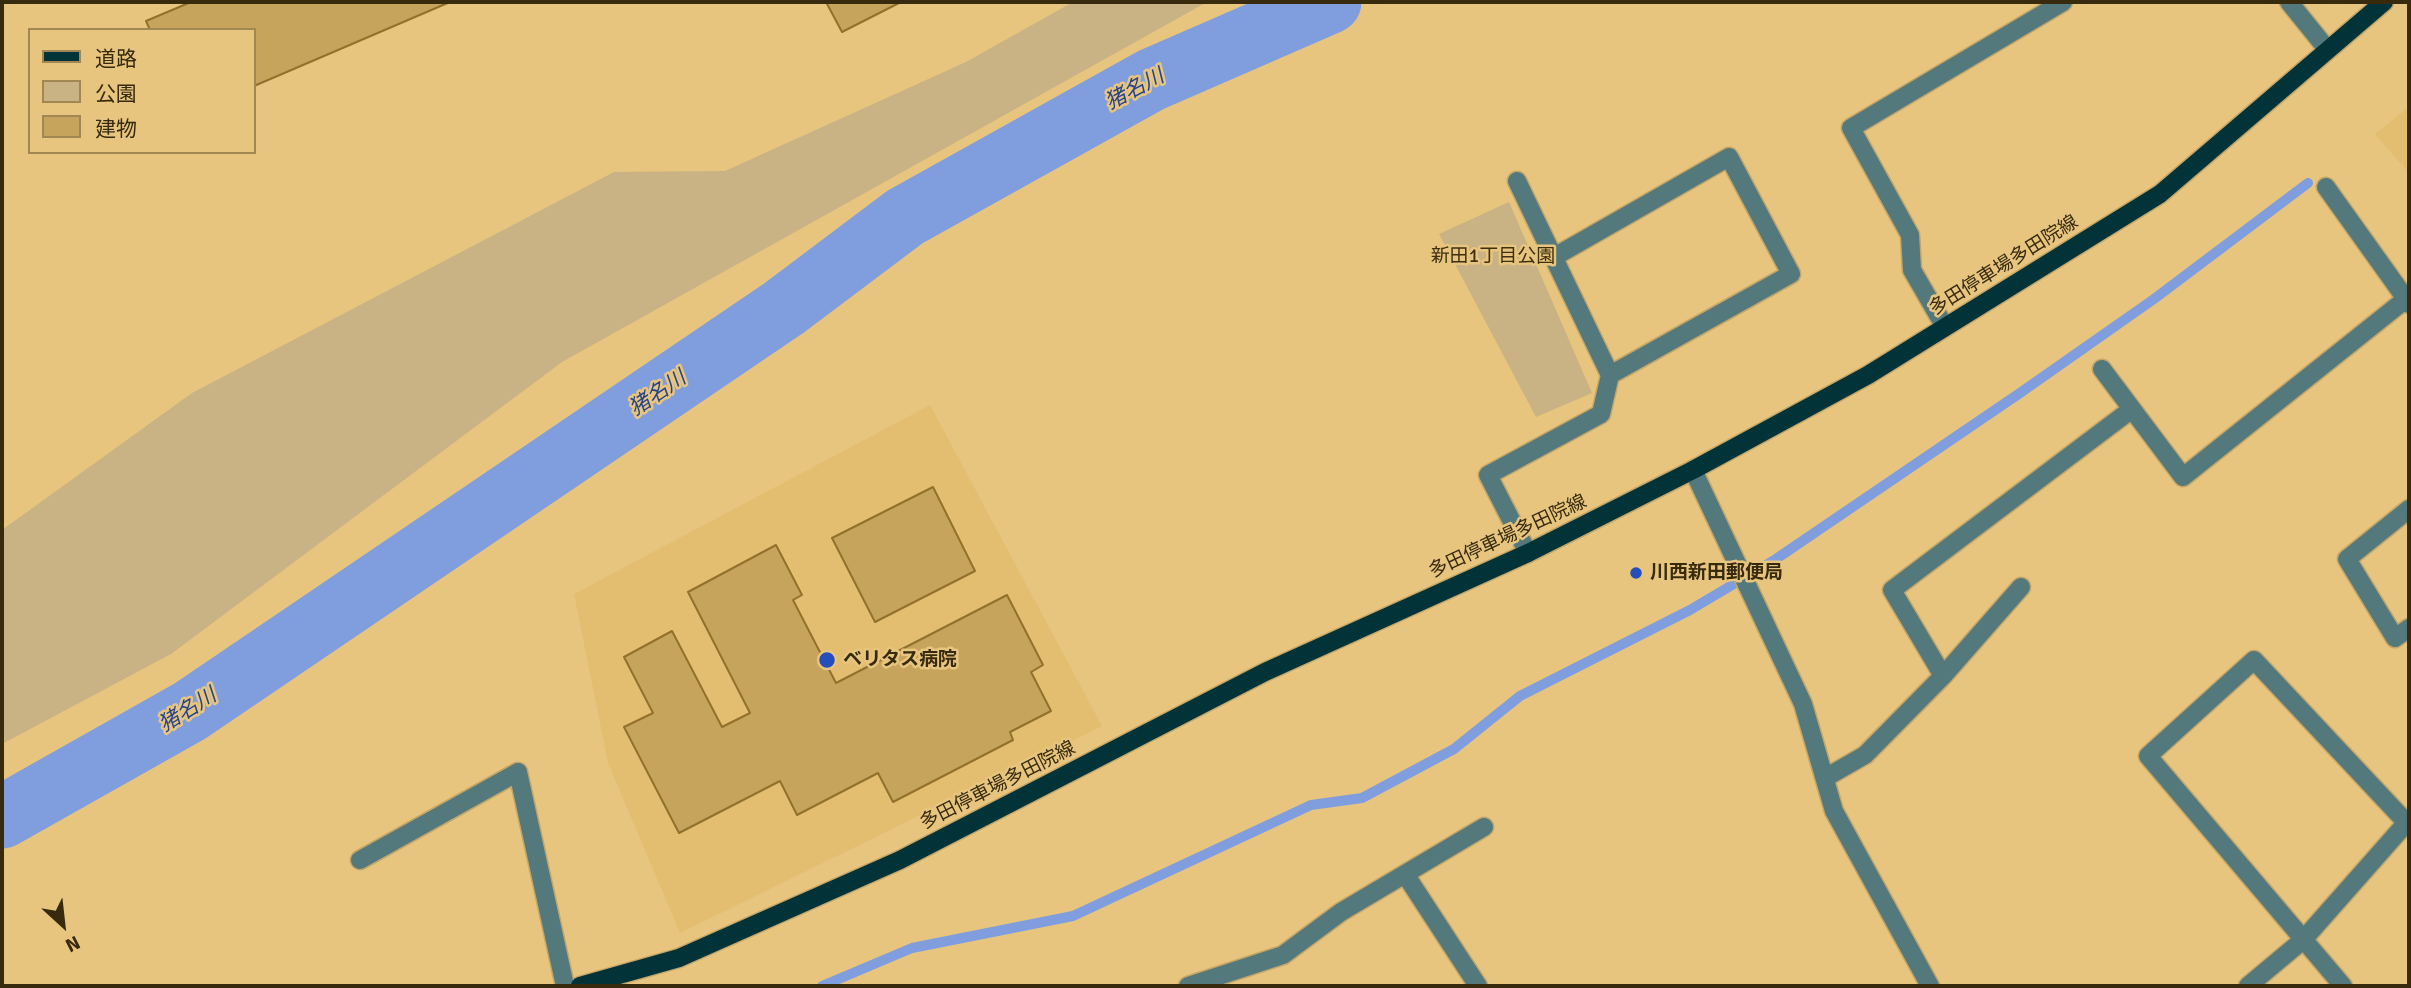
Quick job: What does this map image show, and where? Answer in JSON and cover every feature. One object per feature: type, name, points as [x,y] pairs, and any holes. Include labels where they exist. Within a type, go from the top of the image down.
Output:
[{"type":"main road","name":"多田停車場多田院線","points":[[580,986],[679,958],[900,860],[1265,672],[1528,553],[1693,470],[1867,374],[2160,194],[2384,2]]},
{"type":"street","points":[[1945,327],[1912,270],[1910,235],[1851,128],[2063,2]]},
{"type":"street","points":[[2289,2],[2327,49]]},
{"type":"street","points":[[1554,257],[1729,157],[1791,274],[1610,375]]},
{"type":"street","points":[[1517,181],[1610,375],[1601,414],[1488,475],[1528,553]]},
{"type":"street","points":[[2102,369],[2183,477],[2407,301],[2326,187]]},
{"type":"street","points":[[1943,676],[1892,590],[2132,409]]},
{"type":"street","points":[[1693,470],[1803,704],[1834,811],[1930,986]]},
{"type":"street","points":[[2409,509],[2347,559],[2395,638],[2409,628]]},
{"type":"street","points":[[1825,778],[1866,755],[1943,676],[2021,587]]},
{"type":"street","points":[[2248,986],[2303,940],[2406,829],[2253,660],[2148,756],[2303,940],[2343,986]]},
{"type":"street","points":[[360,860],[519,772],[565,986]]},
{"type":"street","points":[[1188,986],[1283,955],[1341,912],[1484,827]]},
{"type":"street","points":[[1405,874],[1478,986]]},
{"type":"shaded area","points":[[2409,107],[2409,173],[2375,134]]},
{"type":"shaded area","name":"ベリタス病院","points":[[930,405],[1102,726],[680,933],[608,763],[574,594]]},
{"type":"green space","points":[[1073,2],[1207,2],[562,362],[171,654],[2,744],[2,530],[192,393],[614,172],[725,171],[966,62]]},
{"type":"green space","name":"新田1丁目公園","points":[[1509,202],[1592,393],[1536,417],[1439,234]]},
{"type":"building","points":[[191,2],[450,2],[256,85],[256,28],[149,28],[146,21]]},
{"type":"building","points":[[826,2],[901,2],[842,32]]},
{"type":"building","points":[[933,487],[975,571],[875,622],[832,538]]},
{"type":"building","points":[[776,545],[802,595],[793,600],[836,683],[1007,595],[1043,665],[1031,672],[1051,711],[1010,732],[1013,740],[893,802],[878,773],[797,815],[780,781],[679,833],[624,727],[653,713],[624,657],[672,631],[722,727],[750,713],[688,592]]},
{"type":"waterway","name":"猪名川","points":[[2,817],[190,711],[784,308],[905,217],[1151,80],[1330,2]]},
{"type":"waterway","points":[[822,986],[912,948],[1073,916],[1311,805],[1362,798],[1454,749],[1520,696],[1690,610],[1776,559],[2154,299],[2308,183]]},
{"type":"place","name":"川西新田郵便局","points":[[1636,573]]},
{"type":"place","name":"ベリタス病院","points":[[827,660]]}]
